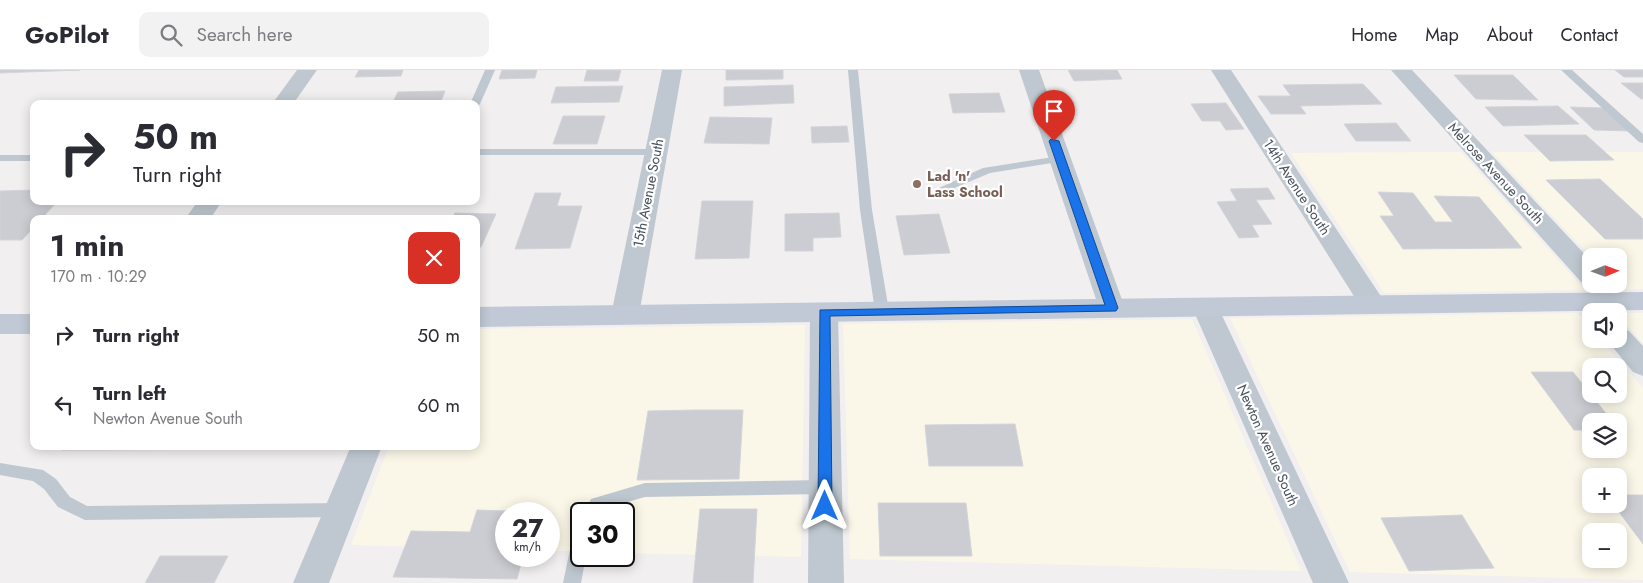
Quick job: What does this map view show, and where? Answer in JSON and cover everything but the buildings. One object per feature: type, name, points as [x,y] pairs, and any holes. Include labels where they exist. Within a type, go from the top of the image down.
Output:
[{"type":"main road","points":[[480,317],[1373,304],[1597,295],[1643,301]]},
{"type":"main road","points":[[0,324],[30,324]]},
{"type":"street","points":[[285,100],[307,70]]},
{"type":"street","name":"15th Avenue South","points":[[624,315],[672,70]]},
{"type":"street","points":[[1029,70],[1112,308]]},
{"type":"street","name":"14th Avenue South","points":[[1222,70],[1373,304]]},
{"type":"street","name":"Melrose Avenue South","points":[[1401,70],[1597,295]]},
{"type":"street","name":"Newton Avenue South","points":[[1206,307],[1330,583]]},
{"type":"street","points":[[824,312],[826,583]]},
{"type":"street","points":[[1627,347],[1643,365]]},
{"type":"street","points":[[312,583],[365,450]]},
{"type":"lane","points":[[476,100],[490,70]]},
{"type":"lane","points":[[853,70],[866,210],[882,312]]},
{"type":"lane","points":[[1566,70],[1643,140]]},
{"type":"lane","points":[[480,152],[656,152]]},
{"type":"lane","points":[[0,158],[30,158]]},
{"type":"lane","points":[[946,188],[987,170],[1060,159]]},
{"type":"lane","points":[[0,469],[38,475],[50,484],[64,502],[85,513],[342,510]]},
{"type":"lane","points":[[604,502],[646,490],[825,487]]},
{"type":"lane","points":[[572,583],[575,567]]},
{"type":"shaded area","points":[[1461,152],[1582,287],[1582,290],[1384,293],[1291,153]]},
{"type":"shaded area","points":[[1492,152],[1643,152],[1643,289],[1628,290],[1628,248],[1583,248]]},
{"type":"shaded area","points":[[1578,313],[1582,318],[1582,348],[1608,348],[1617,358],[1582,358],[1582,403],[1627,403],[1627,370],[1643,388],[1643,580],[1350,572],[1230,318]]},
{"type":"shaded area","points":[[1627,313],[1643,313],[1643,343],[1627,326]]},
{"type":"shaded area","points":[[1192,319],[1301,571],[850,559],[843,324]]},
{"type":"shaded area","points":[[805,325],[801,557],[635,553],[635,502],[570,502],[570,551],[560,551],[560,502],[495,502],[495,549],[351,545],[387,450],[480,450],[480,329]]},
{"type":"place","name":"Lad 'n' Lass School","points":[[917,184]]},
{"type":"route","points":[[825,506],[824,312],[1112,308],[1054,141]]}]
